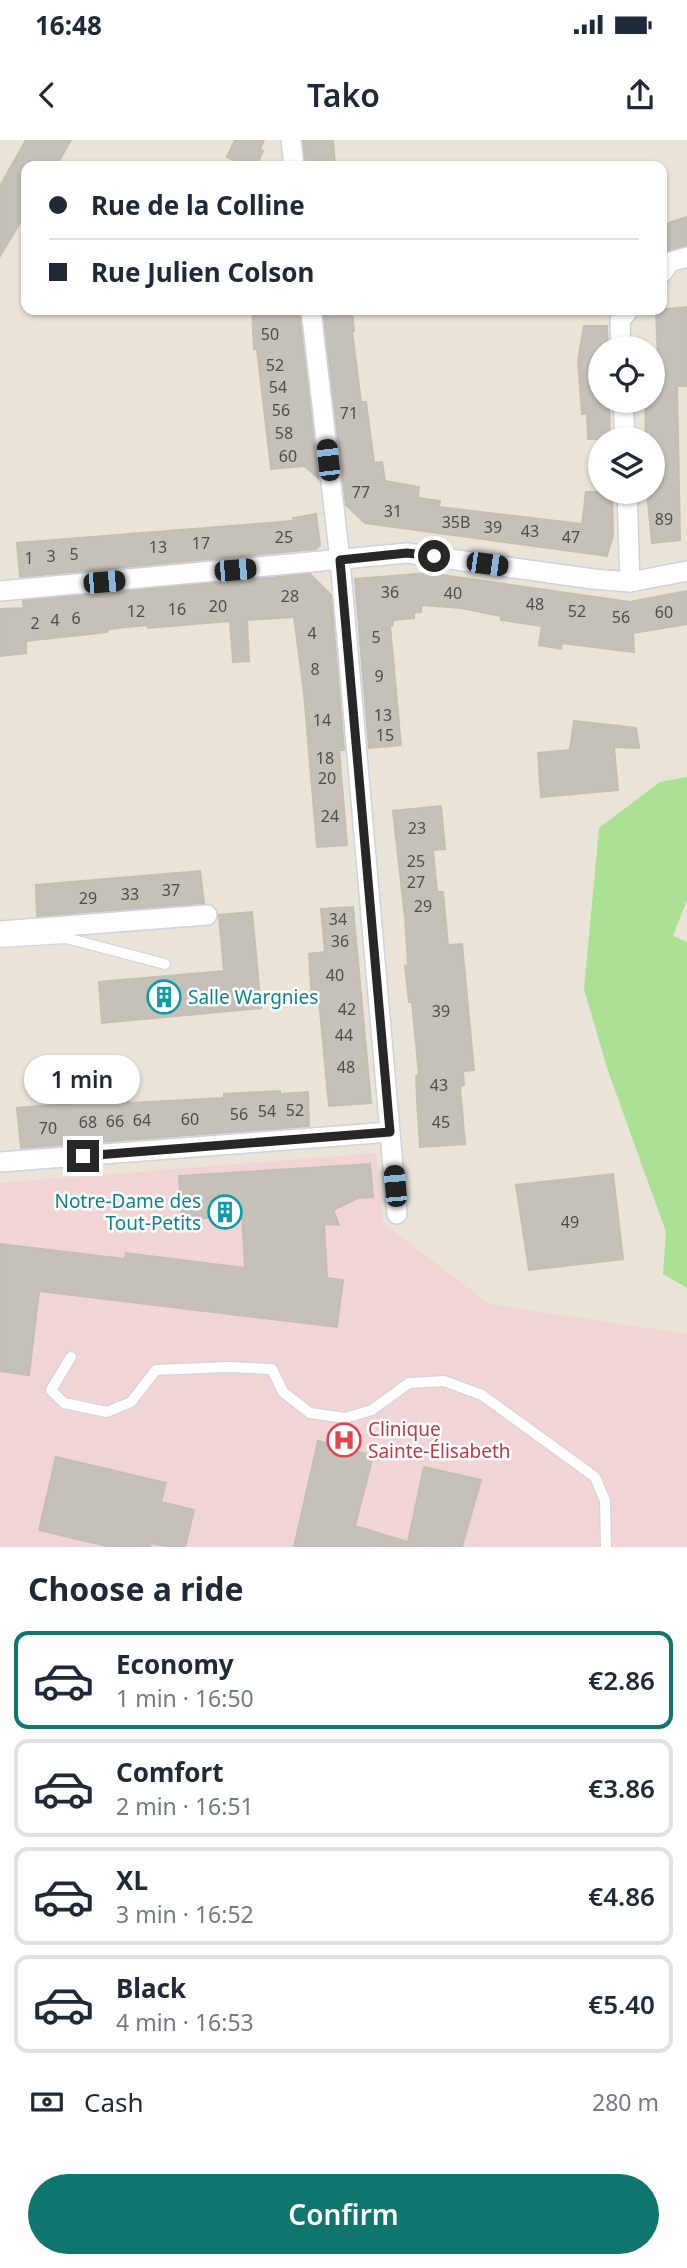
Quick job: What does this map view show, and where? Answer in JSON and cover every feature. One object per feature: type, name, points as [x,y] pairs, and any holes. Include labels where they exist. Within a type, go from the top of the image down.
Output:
[{"type":"street","points":[[291,140],[293,161]]},
{"type":"street","points":[[667,266],[670,262],[687,257]]},
{"type":"street","points":[[312,315],[340,560],[397,1214]]},
{"type":"street","points":[[621,336],[620,320],[624,315]]},
{"type":"street","points":[[627,504],[630,582]]},
{"type":"street","points":[[0,592],[407,553],[630,582],[687,571]]},
{"type":"street","points":[[0,931],[207,915]]},
{"type":"street","points":[[0,1162],[390,1132]]},
{"type":"lane","points":[[0,942],[66,938],[164,964]]},
{"type":"lane","points":[[71,1357],[51,1390],[64,1403],[107,1412],[131,1402],[156,1370],[272,1369],[284,1392],[310,1413],[345,1418],[372,1410],[409,1383],[444,1381],[482,1395],[595,1477],[605,1501],[606,1547]]},
{"type":"shaded area","name":"Clinique Sainte-Élisabeth","points":[[376,1153],[383,1223],[489,1304],[687,1334],[687,1547],[0,1547],[0,1183]]},
{"type":"green space","points":[[687,777],[687,900],[673,936],[687,942],[687,1288],[663,1274],[666,1232],[607,1068],[584,989],[599,828],[660,782]]},
{"type":"building","points":[[26,140],[71,140],[59,161],[21,161],[21,221],[0,256],[0,186]]},
{"type":"building","points":[[235,140],[264,140],[258,161],[235,161],[227,157]]},
{"type":"building","points":[[303,140],[333,140],[335,161],[305,161]]},
{"type":"building","points":[[687,217],[687,245],[667,252],[667,223]]},
{"type":"building","points":[[687,307],[687,386],[677,386],[680,540],[652,543],[648,504],[665,504],[665,427],[646,427],[645,413],[665,413],[665,336],[657,336],[656,315],[667,315],[667,309]]},
{"type":"building","points":[[252,315],[300,315],[318,478],[305,466],[271,469],[257,349],[254,349]]},
{"type":"building","points":[[324,315],[352,315],[361,402],[366,402],[374,463],[382,462],[385,481],[419,487],[418,498],[440,501],[439,507],[582,524],[588,492],[588,504],[612,504],[613,535],[607,556],[365,523],[346,505]]},
{"type":"building","points":[[584,326],[607,326],[607,336],[588,336],[588,413],[609,413],[610,427],[588,427],[588,439],[587,413],[582,414],[578,361]]},
{"type":"building","points":[[316,514],[320,545],[316,549],[20,577],[17,543],[293,521],[293,518]]},
{"type":"building","points":[[428,573],[630,602],[687,591],[687,624],[633,633],[634,652],[562,643],[561,649],[539,645],[542,626],[501,620],[501,616],[461,608],[421,605],[421,612],[414,613],[414,618],[393,620],[393,625],[390,626],[401,745],[369,748],[355,579]]},
{"type":"building","points":[[310,574],[331,595],[344,750],[339,750],[347,845],[317,847],[304,693],[294,617],[247,620],[249,661],[233,662],[230,621],[148,628],[147,625],[26,641],[26,653],[0,656],[0,609],[24,608],[23,601]]},
{"type":"building","points":[[574,721],[636,728],[639,748],[614,747],[618,790],[541,797],[538,753],[570,750]]},
{"type":"building","points":[[441,806],[445,849],[433,850],[437,892],[443,892],[448,945],[462,944],[474,1070],[463,1071],[464,1085],[460,1086],[465,1144],[420,1147],[416,1076],[419,1075],[412,1002],[409,1002],[405,966],[408,965],[405,918],[393,811]]},
{"type":"building","points":[[200,871],[204,903],[37,916],[36,885]]},
{"type":"building","points":[[353,907],[371,1103],[329,1106],[319,1000],[312,1000],[309,954],[325,952],[321,909]]},
{"type":"building","name":"Salle Wargnies","points":[[252,912],[261,1008],[102,1023],[99,982],[224,971],[219,915]]},
{"type":"building","points":[[97,1081],[98,1095],[128,1092],[129,1103],[224,1098],[224,1094],[308,1092],[309,1126],[21,1148],[17,1108],[75,1103],[75,1083]]},
{"type":"building","points":[[370,1164],[373,1197],[358,1198],[333,1210],[339,1225],[324,1224],[327,1278],[343,1280],[337,1327],[39,1291],[29,1375],[0,1371],[0,1244],[125,1259],[126,1253],[245,1268],[242,1215],[182,1220],[179,1176]]},
{"type":"building","points":[[613,1174],[623,1259],[529,1270],[516,1185]]},
{"type":"building","points":[[318,1441],[373,1456],[355,1526],[408,1542],[424,1467],[481,1480],[462,1547],[294,1547]]},
{"type":"building","points":[[56,1457],[166,1483],[161,1502],[194,1510],[185,1547],[151,1543],[150,1547],[111,1547],[39,1530]]},
{"type":"place","name":"Salle Wargnies","points":[[164,997]]},
{"type":"place","name":"Notre-Dame des Tout-Petits","points":[[225,1212]]},
{"type":"place","name":"Clinique Sainte-Élisabeth","points":[[344,1440]]},
{"type":"route","points":[[83,1156],[390,1132],[340,560],[407,553],[434,556]]}]
